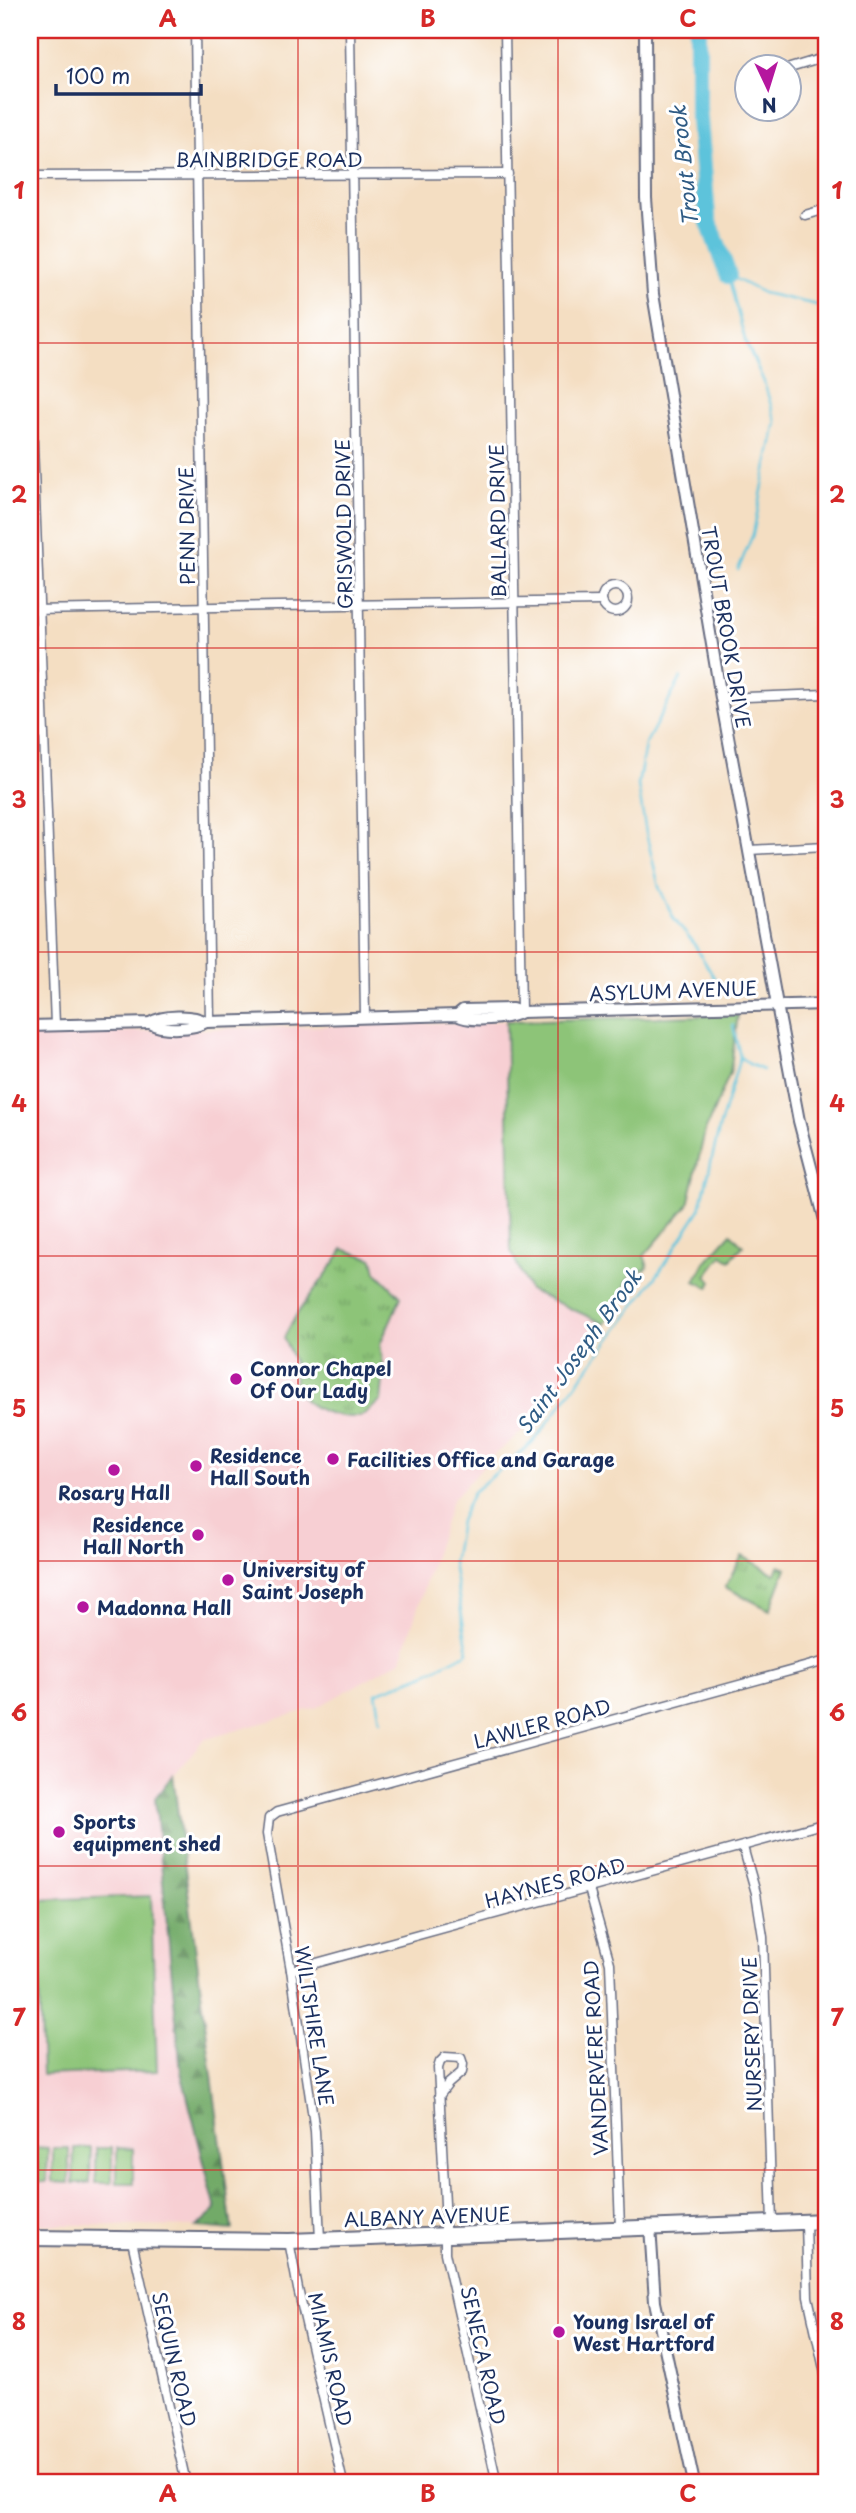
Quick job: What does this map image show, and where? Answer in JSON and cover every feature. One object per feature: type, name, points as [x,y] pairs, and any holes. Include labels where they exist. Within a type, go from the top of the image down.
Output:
[{"type":"highway","name":"ALBANY AVENUE","points":[[30,2238],[289,2241],[826,2221]]},
{"type":"main road","name":"TROUT BROOK DRIVE","points":[[645,30],[646,198],[650,274],[721,698],[777,1005],[799,1121],[826,1224]]},
{"type":"main road","name":"ASYLUM AVENUE","points":[[30,1026],[150,1023],[157,1028],[198,1026],[208,1022],[457,1015],[464,1019],[512,1017],[521,1012],[826,1004]]},
{"type":"main road","points":[[650,2226],[654,2302],[694,2483]]},
{"type":"street","name":"PENN DRIVE","points":[[195,30],[208,1022]]},
{"type":"street","name":"GRISWOLD DRIVE","points":[[350,30],[365,1017]]},
{"type":"street","name":"BALLARD DRIVE","points":[[505,30],[521,1012]]},
{"type":"street","points":[[804,64],[826,57]]},
{"type":"street","name":"BAINBRIDGE ROAD","points":[[30,176],[508,174]]},
{"type":"street","points":[[805,215],[826,209]]},
{"type":"street","points":[[30,363],[34,610],[55,1026]]},
{"type":"street","points":[[34,610],[602,600]]},
{"type":"street","points":[[721,698],[826,694]]},
{"type":"street","points":[[749,850],[826,846]]},
{"type":"street","name":"LAWLER ROAD","points":[[269,1818],[277,1812],[826,1661]]},
{"type":"street","name":"WILTSHIRE LANE","points":[[269,1818],[267,1834],[315,2131],[320,2240]]},
{"type":"street","name":"HAYNES ROAD","points":[[291,1970],[826,1823]]},
{"type":"street","name":"NURSERY DRIVE","points":[[743,1847],[756,1893],[763,1937],[772,2223]]},
{"type":"street","name":"VANDERVERE ROAD","points":[[589,1889],[610,1964],[620,2227]]},
{"type":"street","name":"SENECA ROAD","points":[[439,2096],[448,2084],[462,2073],[461,2058],[445,2057],[438,2068],[439,2096],[444,2234],[446,2260],[498,2483]]},
{"type":"street","points":[[806,2222],[808,2297],[826,2378]]},
{"type":"street","name":"SEQUIN ROAD","points":[[132,2241],[186,2483]]},
{"type":"street","name":"MIAMIS ROAD","points":[[289,2241],[344,2483]]},
{"type":"shaded area","name":"University of Saint Joseph","points":[[506,1021],[511,1251],[529,1290],[605,1324],[526,1428],[493,1456],[452,1500],[401,1660],[318,1707],[203,1740],[155,1798],[181,2072],[216,2210],[197,2227],[30,2224],[30,1034]]},
{"type":"green space","points":[[738,1015],[730,1073],[705,1131],[688,1205],[644,1256],[648,1266],[645,1270],[633,1271],[605,1324],[529,1290],[511,1251],[506,1021]]},
{"type":"green space","points":[[731,1233],[743,1246],[730,1260],[722,1255],[706,1276],[712,1281],[709,1288],[695,1281],[705,1262]]},
{"type":"green space","points":[[343,1249],[373,1259],[376,1272],[401,1297],[380,1344],[384,1370],[381,1401],[360,1417],[325,1412],[302,1397],[296,1387],[295,1369],[284,1338],[297,1314]]},
{"type":"green space","points":[[742,1556],[775,1574],[778,1566],[786,1568],[770,1610],[725,1587]]},
{"type":"green space","points":[[173,1775],[232,2230],[197,2227],[216,2210],[181,2072],[155,1798]]},
{"type":"green space","points":[[151,1896],[157,2071],[42,2075],[36,1900]]},
{"type":"green space","points":[[32,2147],[48,2148],[47,2182],[32,2182]]},
{"type":"green space","points":[[53,2148],[69,2148],[69,2183],[53,2182]]},
{"type":"green space","points":[[74,2148],[91,2148],[90,2183],[73,2183]]},
{"type":"green space","points":[[96,2148],[112,2148],[112,2183],[96,2183]]},
{"type":"green space","points":[[117,2148],[133,2149],[133,2183],[117,2183]]},
{"type":"waterway","name":"Trout Brook","points":[[698,30],[698,107],[707,217],[728,275]]},
{"type":"waterway","points":[[728,275],[745,340],[764,382],[776,422],[753,534],[738,570]]},
{"type":"waterway","name":"Trout Brook","points":[[728,275],[763,293],[826,307]]},
{"type":"waterway","points":[[681,678],[645,745],[638,785],[659,887],[674,919],[694,944],[715,979]]},
{"type":"waterway","name":"Saint Joseph Brook","points":[[381,1720],[376,1693],[425,1674],[468,1652],[453,1563],[460,1521],[473,1492],[535,1440],[658,1274],[700,1209],[740,1057],[733,1025]]},
{"type":"waterway","points":[[740,1057],[763,1070]]},
{"type":"waterway","points":[[816,1077],[826,1094]]},
{"type":"place","name":"Connor Chapel Of Our Lady","points":[[236,1379]]},
{"type":"place","name":"Facilities Office and Garage","points":[[333,1459]]},
{"type":"place","name":"Residence Hall South","points":[[196,1466]]},
{"type":"place","name":"Rosary Hall","points":[[114,1470]]},
{"type":"place","name":"Residence Hall North","points":[[198,1535]]},
{"type":"place","name":"University of Saint Joseph","points":[[228,1580]]},
{"type":"place","name":"Madonna Hall","points":[[83,1607]]},
{"type":"place","name":"Sports equipment shed","points":[[59,1832]]},
{"type":"place","name":"Young Israel of West Hartford","points":[[559,2332]]}]
